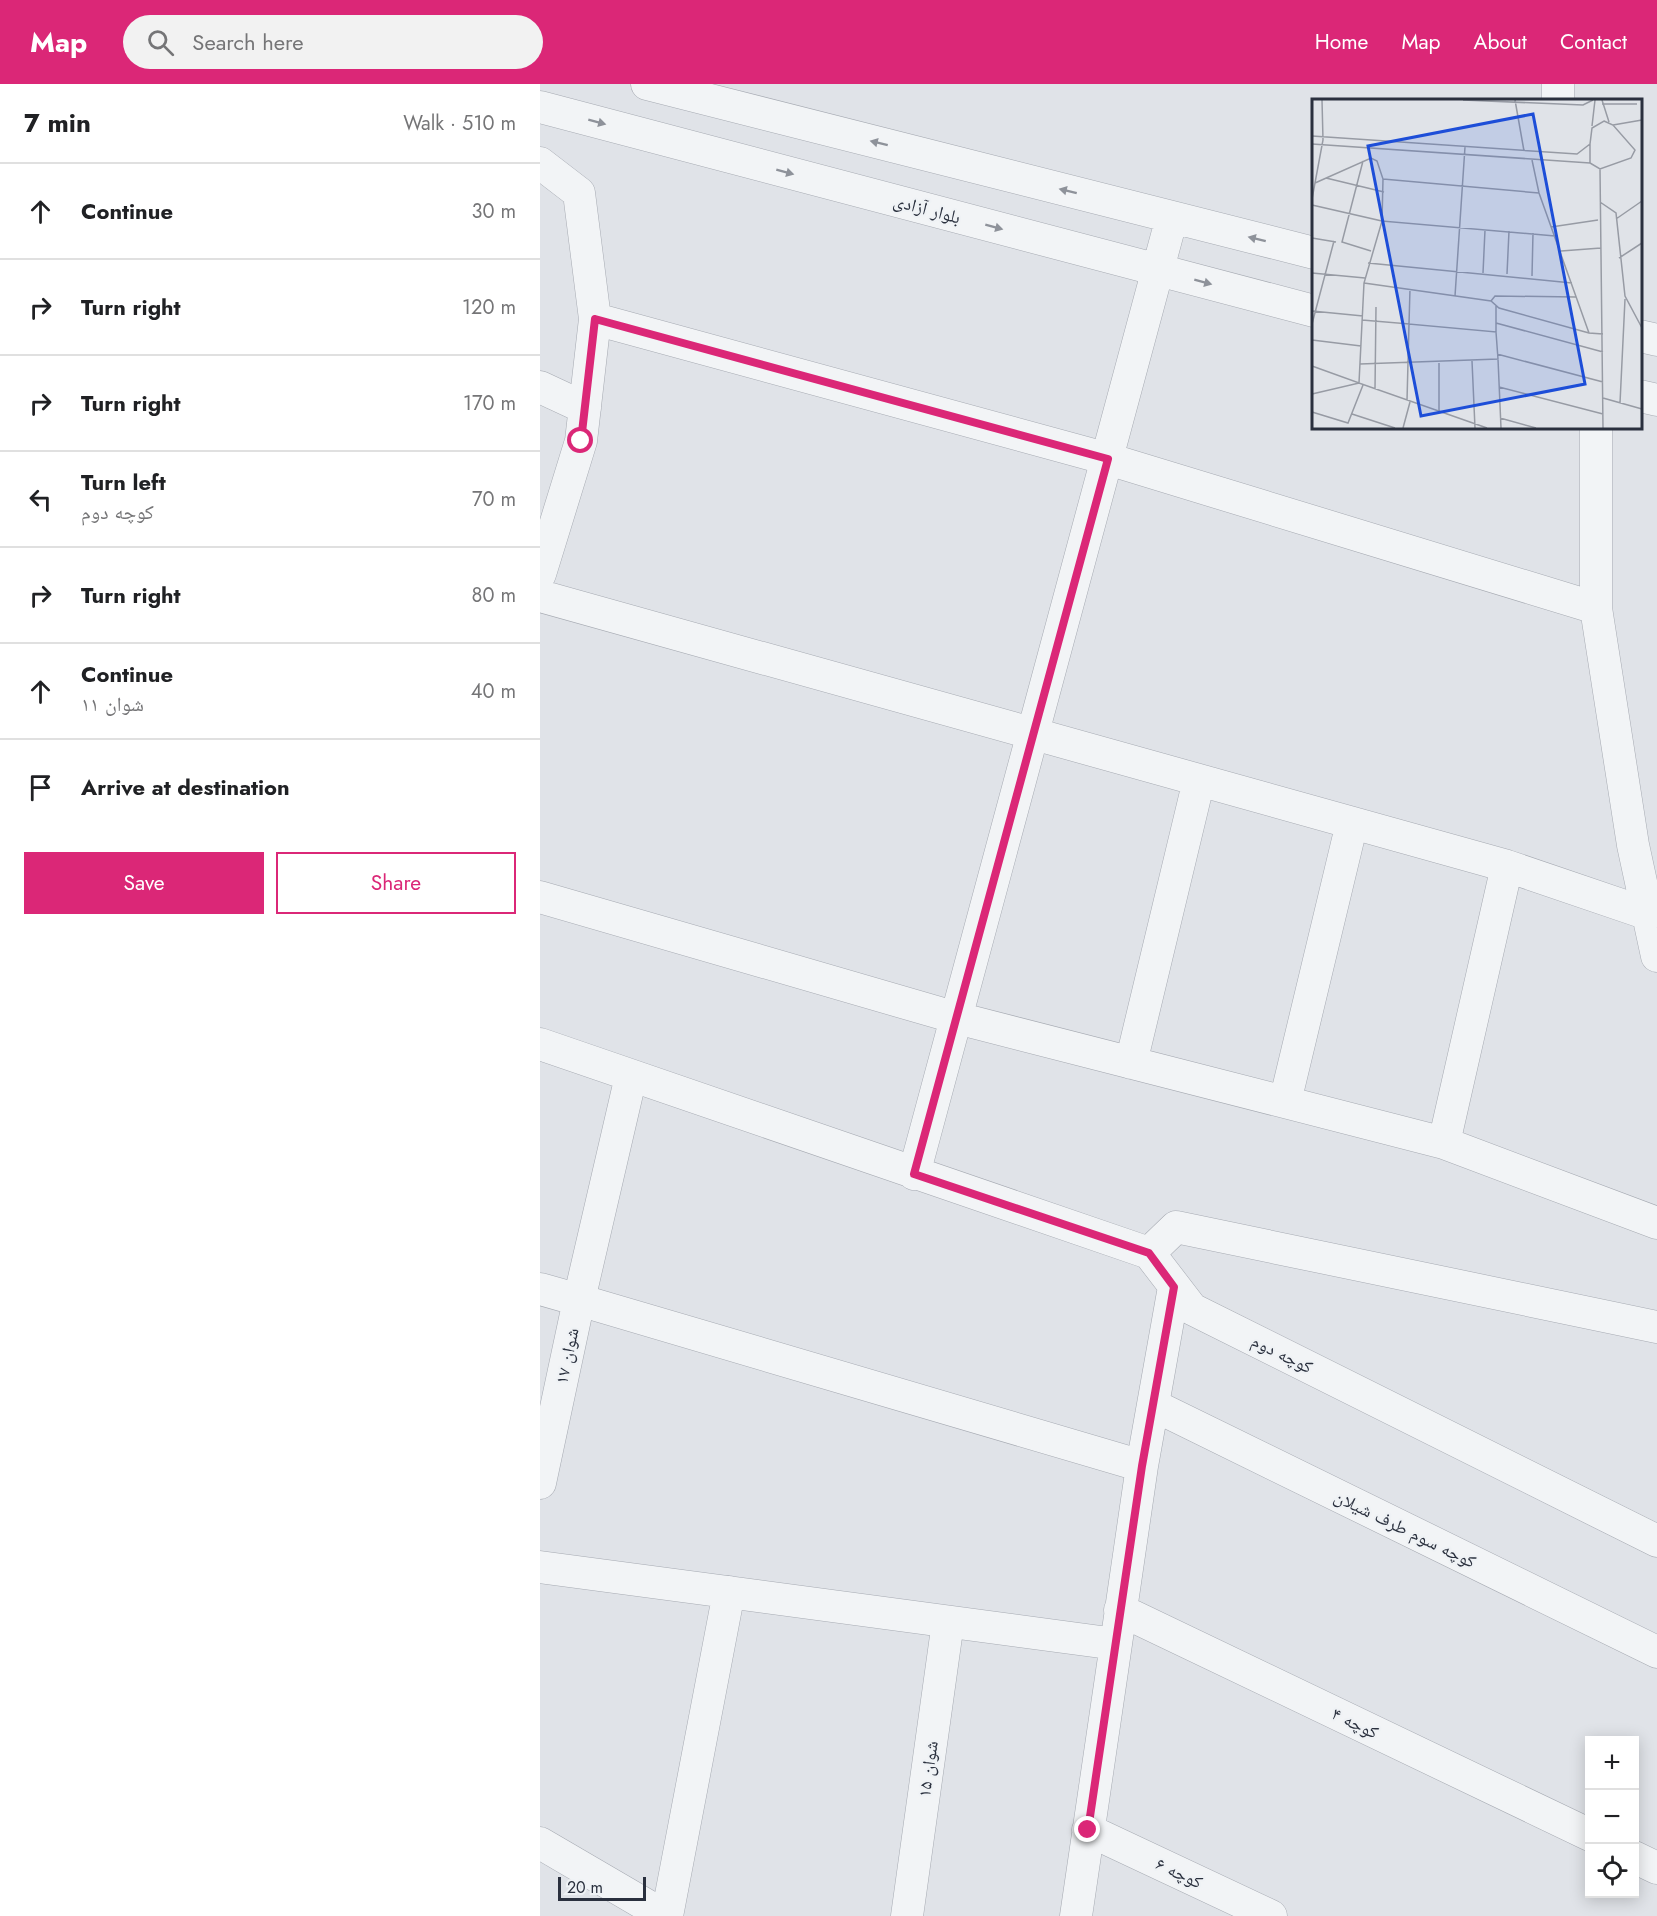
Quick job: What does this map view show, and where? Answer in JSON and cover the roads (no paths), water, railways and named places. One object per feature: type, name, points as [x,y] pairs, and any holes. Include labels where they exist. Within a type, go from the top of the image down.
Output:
[{"type":"street","points":[[646,84],[1312,252]]},
{"type":"street","name":"بلوار آزادی","points":[[540,107],[1312,310]]},
{"type":"street","points":[[540,163],[579,193],[595,319],[581,441],[540,574]]},
{"type":"street","points":[[914,1174],[1172,217]]},
{"type":"street","points":[[595,319],[1108,459],[1596,608]]},
{"type":"street","points":[[1642,336],[1657,340]]},
{"type":"street","points":[[540,387],[585,408]]},
{"type":"street","points":[[1642,396],[1657,400]]},
{"type":"street","points":[[1596,429],[1596,608],[1645,845],[1648,914],[1657,956]]},
{"type":"street","points":[[540,596],[1507,866],[1648,914]]},
{"type":"street","points":[[1131,1063],[1199,780]]},
{"type":"street","points":[[1285,1102],[1352,823]]},
{"type":"street","points":[[1444,1143],[1507,866]]},
{"type":"street","points":[[540,897],[957,1018],[1444,1143],[1657,1223]]},
{"type":"street","points":[[540,1044],[1149,1253],[1176,1227],[1657,1327]]},
{"type":"street","name":"شوان ۱۷","points":[[540,1483],[579,1300],[631,1076]]},
{"type":"street","name":"کوچه دوم","points":[[1149,1253],[1192,1309],[1657,1541]]},
{"type":"street","points":[[1076,1916],[1142,1466],[1174,1287]]},
{"type":"street","points":[[540,1289],[1142,1466]]},
{"type":"street","name":"کوچه سوم طرف شیلان","points":[[1153,1405],[1657,1652]]},
{"type":"street","points":[[540,1567],[1116,1644]]},
{"type":"street","points":[[540,1844],[666,1916],[729,1593]]},
{"type":"street","name":"کوچه ۴","points":[[1120,1610],[1585,1833]]},
{"type":"street","name":"شوان ۱۵","points":[[907,1916],[948,1622]]},
{"type":"street","name":"کوچه ۶","points":[[1088,1830],[1270,1916]]},
{"type":"street","points":[[1639,1859],[1657,1868]]}]
